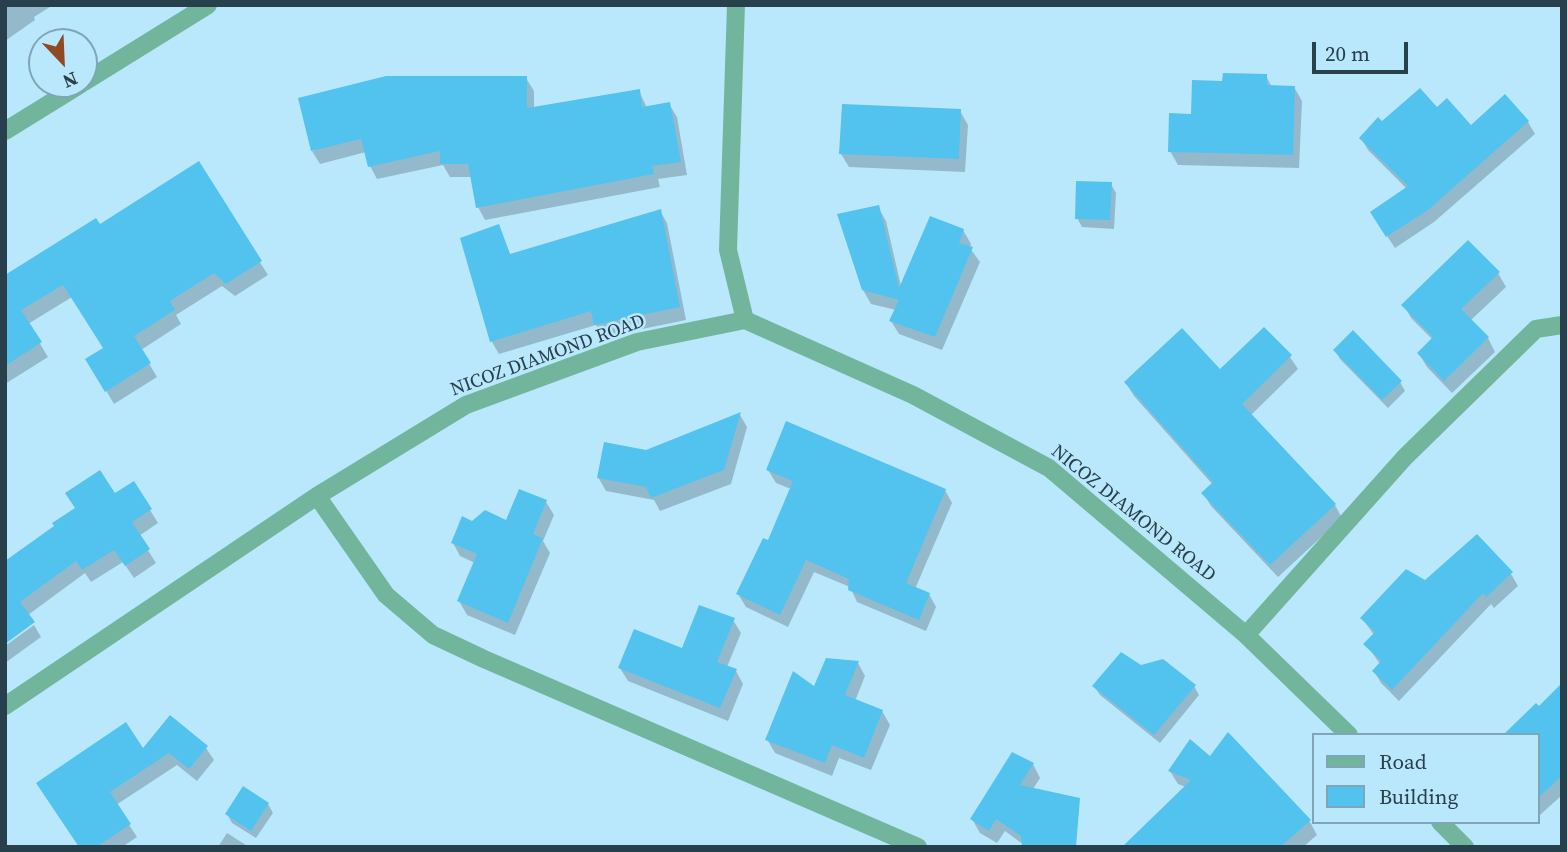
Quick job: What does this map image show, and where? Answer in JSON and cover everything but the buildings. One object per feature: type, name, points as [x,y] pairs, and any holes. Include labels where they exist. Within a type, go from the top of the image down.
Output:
[{"type":"street","points":[[98,74],[208,5]]},
{"type":"street","points":[[736,5],[729,250],[745,320]]},
{"type":"street","points":[[5,131],[59,98]]},
{"type":"street","name":"NICOZ DIAMOND ROAD","points":[[5,706],[317,496],[466,405],[638,342],[745,320],[912,395],[1049,468],[1246,635],[1347,733]]},
{"type":"street","points":[[1246,635],[1405,457],[1536,329],[1562,325]]},
{"type":"street","points":[[317,496],[386,596],[433,635],[918,847]]},
{"type":"street","points":[[1442,824],[1465,847]]}]
